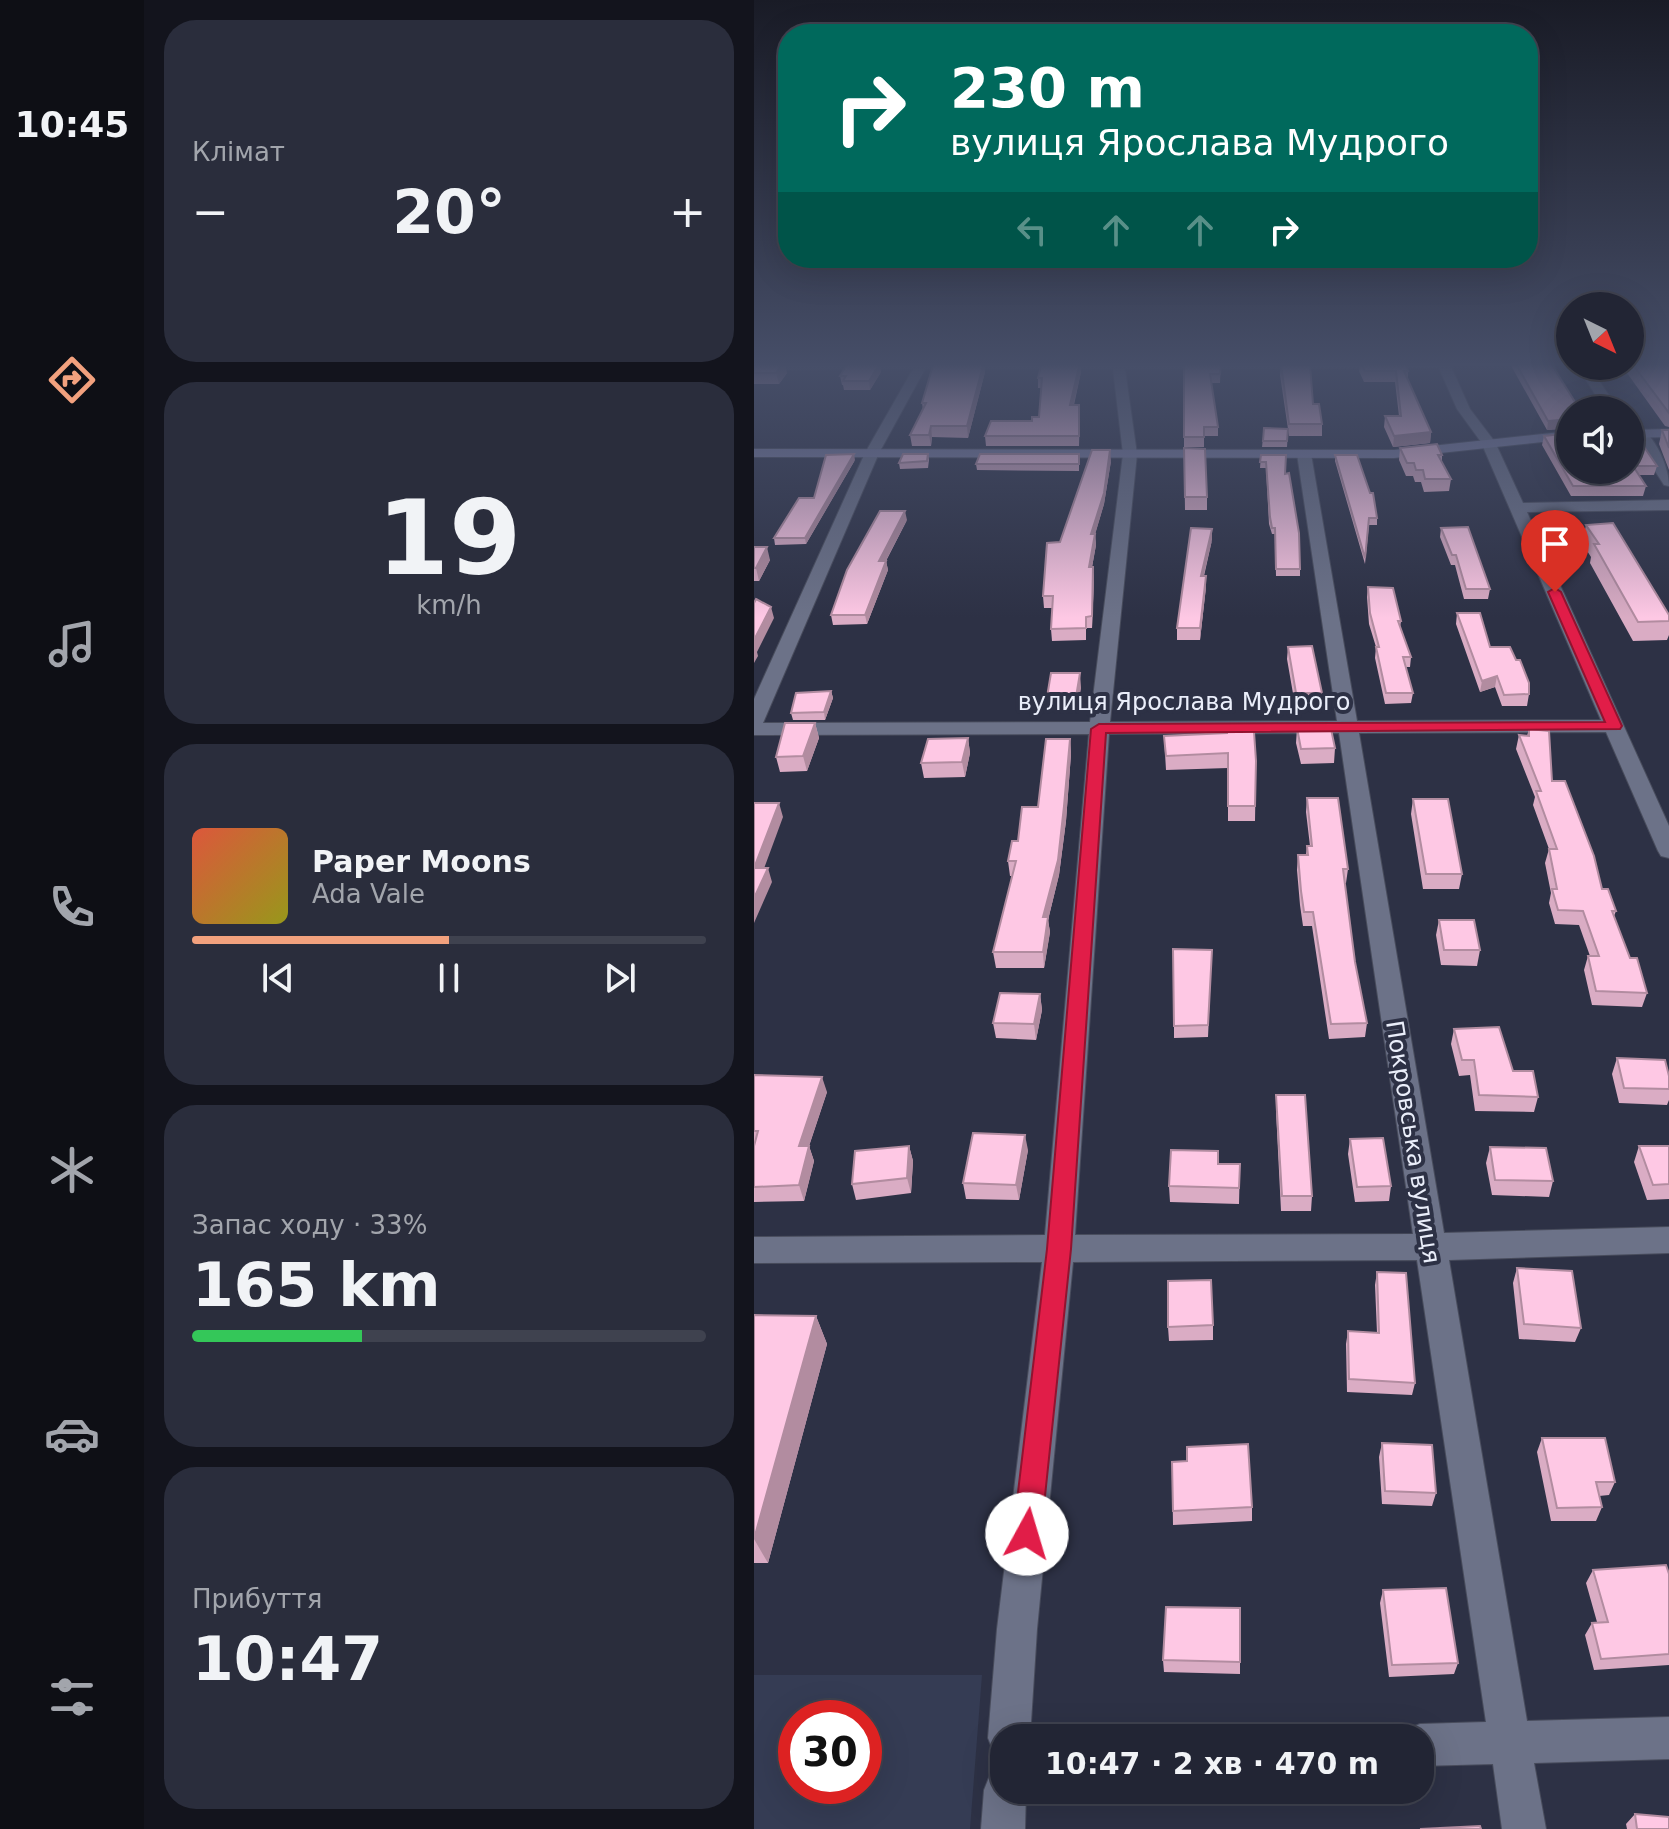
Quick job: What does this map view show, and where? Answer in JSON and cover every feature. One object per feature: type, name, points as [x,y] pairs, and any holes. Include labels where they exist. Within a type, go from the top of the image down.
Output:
[{"type":"street","points":[[754,721],[876,447]]},
{"type":"street","points":[[1010,1724],[1017,1629],[1059,1249],[1099,729],[1129,447]]},
{"type":"street","points":[[754,453],[1394,454],[1446,447]]},
{"type":"street","points":[[1490,447],[1669,851]]},
{"type":"street","points":[[1645,447],[1669,482]]},
{"type":"street","name":"Покровська вулиця","points":[[1304,454],[1524,1829]]},
{"type":"street","points":[[1517,508],[1669,505]]},
{"type":"street","name":"вулиця Ярослава Мудрого","points":[[754,729],[1614,726]]},
{"type":"street","points":[[754,1250],[1430,1247],[1669,1240]]},
{"type":"street","points":[[1434,1745],[1669,1738]]},
{"type":"street","points":[[1003,1829],[1004,1804]]},
{"type":"shaded area","points":[[754,1675],[982,1675],[970,1829],[754,1829]]},
{"type":"building","points":[[1439,447],[1442,455],[1438,455],[1451,479],[1425,479],[1423,470],[1416,470],[1414,463],[1407,463],[1400,448]]},
{"type":"building","points":[[1644,447],[1644,447],[1657,466],[1644,466]]},
{"type":"building","points":[[1184,448],[1205,449],[1207,497],[1185,497]]},
{"type":"building","points":[[1092,450],[1110,450],[1104,493],[1091,534],[1095,534],[1089,567],[1093,567],[1092,616],[1086,617],[1086,628],[1051,629],[1053,596],[1043,596],[1047,543],[1060,542]]},
{"type":"building","points":[[854,454],[805,538],[774,538],[799,498],[814,498],[826,455]]},
{"type":"building","points":[[903,454],[928,454],[927,461],[899,463]]},
{"type":"building","points":[[980,454],[1079,454],[1079,464],[976,464]]},
{"type":"building","points":[[1261,455],[1286,455],[1285,474],[1289,473],[1299,533],[1300,569],[1276,569],[1275,528],[1272,528],[1270,517],[1266,462],[1260,462]]},
{"type":"building","points":[[1335,455],[1357,455],[1370,493],[1373,493],[1377,518],[1369,518],[1365,558]]},
{"type":"building","points":[[1644,483],[1646,486],[1573,486],[1572,484]]},
{"type":"building","points":[[880,511],[905,511],[879,561],[886,561],[865,615],[831,615],[847,570]]},
{"type":"building","points":[[1613,523],[1669,615],[1669,621],[1638,622],[1594,544],[1599,544],[1586,525]]},
{"type":"building","points":[[1468,527],[1490,589],[1466,589],[1456,555],[1452,555],[1441,528]]},
{"type":"building","points":[[1191,528],[1212,529],[1201,576],[1206,576],[1200,628],[1177,628]]},
{"type":"building","points":[[754,547],[767,547],[756,568],[754,568]]},
{"type":"building","points":[[1368,587],[1393,588],[1401,621],[1398,621],[1411,657],[1403,657],[1413,693],[1386,693]]},
{"type":"building","points":[[756,599],[771,607],[754,640],[754,603]]},
{"type":"building","points":[[1457,613],[1480,613],[1490,647],[1510,647],[1516,660],[1520,660],[1529,683],[1529,694],[1504,695],[1497,676],[1482,681]]},
{"type":"building","points":[[1312,646],[1322,693],[1296,693],[1288,647]]},
{"type":"building","points":[[1051,673],[1080,673],[1076,697],[1047,697]]},
{"type":"building","points":[[831,691],[824,712],[791,713],[796,693]]},
{"type":"building","points":[[785,723],[815,723],[803,756],[776,757]]},
{"type":"building","points":[[1227,728],[1250,728],[1254,732],[1255,806],[1228,806],[1228,753],[1166,756],[1164,736],[1227,733]]},
{"type":"building","points":[[1297,728],[1331,729],[1335,748],[1301,749]]},
{"type":"building","points":[[1529,729],[1549,731],[1552,781],[1565,781],[1594,856],[1602,889],[1608,889],[1616,911],[1612,911],[1630,958],[1637,958],[1647,993],[1596,991],[1588,956],[1599,956],[1583,911],[1558,910],[1552,889],[1557,889],[1549,849],[1557,849],[1536,791],[1541,791],[1519,735],[1529,736]]},
{"type":"building","points":[[968,738],[962,762],[921,763],[928,739]]},
{"type":"building","points":[[1046,739],[1070,739],[1058,860],[1043,917],[1048,917],[1043,952],[993,952],[1016,861],[1008,861],[1012,841],[1018,841],[1022,807],[1038,807]]},
{"type":"building","points":[[1307,798],[1338,798],[1348,869],[1343,869],[1355,962],[1367,1023],[1331,1024],[1313,912],[1304,912],[1301,891],[1298,855],[1308,855],[1307,846],[1312,846]]},
{"type":"building","points":[[1413,799],[1448,799],[1462,874],[1426,874]]},
{"type":"building","points":[[754,803],[779,803],[754,868]]},
{"type":"building","points":[[754,868],[768,868],[754,898]]},
{"type":"building","points":[[1439,920],[1474,920],[1480,950],[1444,950]]},
{"type":"building","points":[[1173,949],[1212,950],[1208,1025],[1174,1026]]},
{"type":"building","points":[[1000,993],[1040,994],[1034,1024],[993,1023]]},
{"type":"building","points":[[1499,1027],[1513,1071],[1533,1071],[1538,1097],[1479,1095],[1474,1060],[1462,1060],[1454,1029]]},
{"type":"building","points":[[1617,1058],[1665,1060],[1669,1089],[1624,1088]]},
{"type":"building","points":[[754,1075],[822,1077],[799,1146],[809,1146],[799,1185],[754,1187],[754,1146],[758,1131],[754,1131]]},
{"type":"building","points":[[1276,1095],[1305,1095],[1312,1196],[1282,1196]]},
{"type":"building","points":[[973,1133],[1025,1135],[1016,1185],[963,1183]]},
{"type":"building","points":[[1383,1138],[1391,1186],[1357,1187],[1350,1139]]},
{"type":"building","points":[[909,1146],[907,1178],[852,1184],[855,1151]]},
{"type":"building","points":[[1639,1146],[1669,1146],[1669,1184],[1653,1185]]},
{"type":"building","points":[[1490,1147],[1546,1148],[1553,1181],[1495,1180]]},
{"type":"building","points":[[1171,1150],[1218,1151],[1218,1164],[1240,1164],[1239,1188],[1169,1186]]},
{"type":"building","points":[[1517,1268],[1572,1271],[1581,1328],[1524,1324]]},
{"type":"building","points":[[1377,1272],[1406,1273],[1415,1383],[1349,1379],[1348,1331],[1379,1333]]},
{"type":"building","points":[[1211,1280],[1213,1325],[1168,1327],[1168,1281]]},
{"type":"building","points":[[754,1315],[816,1316],[754,1539]]},
{"type":"building","points":[[1542,1438],[1605,1438],[1615,1482],[1596,1482],[1602,1507],[1557,1508]]},
{"type":"building","points":[[1382,1443],[1432,1445],[1436,1493],[1385,1491]]},
{"type":"building","points":[[1248,1444],[1252,1507],[1173,1511],[1172,1462],[1187,1461],[1187,1447]]},
{"type":"building","points":[[1666,1565],[1669,1574],[1669,1654],[1601,1659],[1592,1623],[1608,1622],[1593,1570]]},
{"type":"building","points":[[1446,1588],[1458,1663],[1392,1665],[1383,1590]]},
{"type":"building","points":[[1166,1607],[1240,1608],[1240,1662],[1163,1660]]},
{"type":"building","points":[[1635,1814],[1669,1817],[1669,1829],[1637,1829]]},
{"type":"building","points":[[1480,1826],[1481,1829],[1420,1829]]},
{"type":"route","points":[[1027,1534],[1059,1249],[1099,729],[1614,726],[1555,592]]}]
